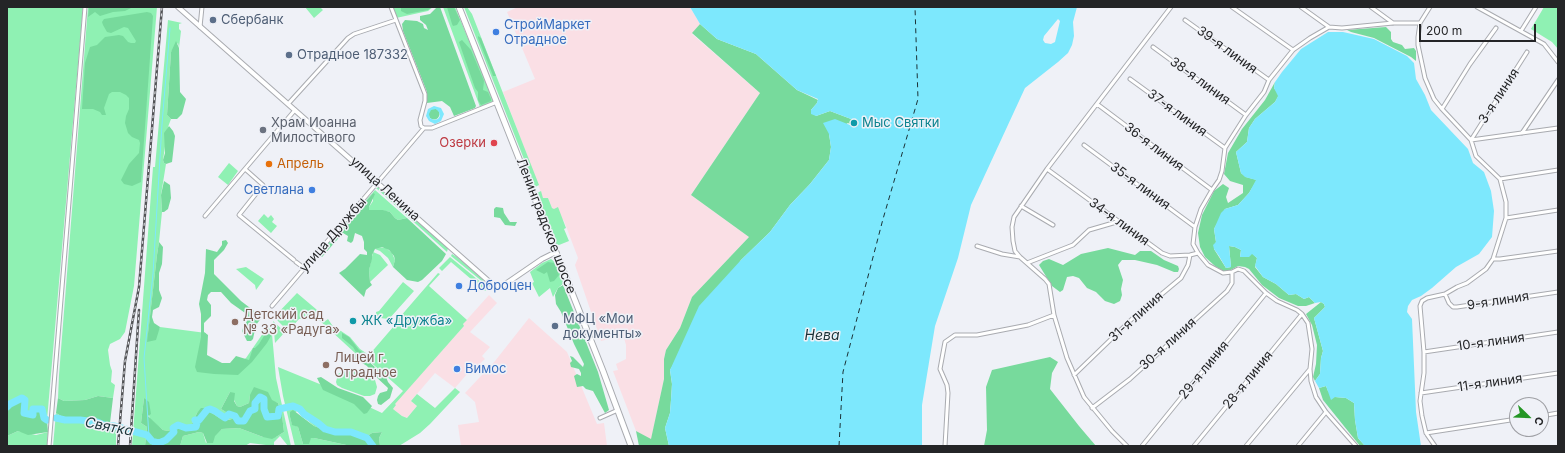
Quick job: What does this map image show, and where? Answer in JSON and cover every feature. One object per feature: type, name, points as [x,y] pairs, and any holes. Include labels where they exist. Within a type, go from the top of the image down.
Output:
[{"type":"main road","name":"Ленинградское шоссе","points":[[459,7],[631,446]]},
{"type":"street","points":[[50,446],[85,7]]},
{"type":"street","name":"улица Ленина","points":[[178,7],[495,286],[504,285],[542,259],[556,252]]},
{"type":"street","points":[[200,27],[202,7]]},
{"type":"street","points":[[391,7],[425,94],[425,101],[420,120],[421,126],[424,128],[432,128],[497,101]]},
{"type":"street","points":[[1127,446],[1112,431],[1084,397],[1067,358],[1054,315],[1049,284],[1020,257],[1015,250],[1012,227],[1014,217],[1047,169],[1172,7]]},
{"type":"street","points":[[1232,7],[1294,50]]},
{"type":"street","points":[[1301,7],[1329,27],[1342,28],[1394,23],[1420,23]]},
{"type":"street","points":[[1371,7],[1394,23]]},
{"type":"street","points":[[1424,7],[1429,9],[1420,23],[1418,45],[1425,78],[1434,99],[1471,140],[1476,156],[1500,179],[1506,202],[1506,218],[1493,259],[1486,269],[1479,275],[1445,294],[1427,298],[1422,301],[1420,306],[1424,352],[1424,374],[1420,402],[1426,433],[1435,446]]},
{"type":"street","points":[[1477,7],[1544,44],[1558,62]]},
{"type":"street","points":[[1521,31],[1536,7]]},
{"type":"street","points":[[288,104],[348,38],[354,34],[396,20]]},
{"type":"street","name":"39-я линия","points":[[1185,20],[1269,80]]},
{"type":"street","points":[[1329,27],[1310,38],[1294,50],[1269,80],[1264,92],[1246,115],[1225,148],[1221,176],[1201,209],[1195,227],[1193,244],[1208,265],[1223,273],[1232,272],[1238,269],[1244,271],[1266,293],[1277,301],[1297,310],[1302,314],[1308,323],[1312,349],[1310,370],[1311,381],[1316,397],[1326,412],[1356,446]]},
{"type":"street","points":[[1442,109],[1470,64],[1496,28]]},
{"type":"street","name":"38-я линия","points":[[1153,47],[1246,115]]},
{"type":"street","name":"3-я линия","points":[[1471,140],[1527,52]]},
{"type":"street","name":"37-я линия","points":[[1130,79],[1225,148]]},
{"type":"street","points":[[1522,133],[1558,80]]},
{"type":"street","name":"36-я линия","points":[[1097,104],[1212,190]]},
{"type":"street","points":[[205,216],[295,110]]},
{"type":"street","name":"улица Дружбы","points":[[272,306],[424,128]]},
{"type":"street","points":[[1471,140],[1558,128]]},
{"type":"street","name":"35-я линия","points":[[1084,145],[1195,227]]},
{"type":"street","points":[[245,169],[263,184],[239,215],[304,268]]},
{"type":"street","name":"34-я линия","points":[[1047,169],[1162,253],[1170,256],[1198,253]]},
{"type":"street","points":[[1500,179],[1558,170]]},
{"type":"street","points":[[1021,206],[1052,225]]},
{"type":"street","points":[[1506,218],[1558,210]]},
{"type":"street","points":[[1027,263],[1073,245],[1089,230],[1120,222]]},
{"type":"street","points":[[977,246],[1002,254],[1020,257]]},
{"type":"street","points":[[1493,259],[1558,251]]},
{"type":"street","name":"31-я линия","points":[[1074,375],[1133,318],[1181,278],[1188,265],[1190,255]]},
{"type":"street","name":"30-я линия","points":[[1092,408],[1130,379],[1227,291],[1232,283],[1232,272]]},
{"type":"street","name":"9-я линия","points":[[1445,294],[1449,303],[1457,308],[1558,292]]},
{"type":"street","name":"29-я линия","points":[[1142,446],[1266,293]]},
{"type":"street","name":"28-я линия","points":[[1194,446],[1302,314]]},
{"type":"street","points":[[945,446],[948,393],[947,385],[940,369],[946,342],[955,335],[977,335],[1028,325],[1054,315]]},
{"type":"street","name":"10-я линия","points":[[1424,352],[1558,332]]},
{"type":"street","points":[[1246,446],[1310,370]]},
{"type":"street","name":"11-я линия","points":[[1421,393],[1558,373]]},
{"type":"street","points":[[600,418],[618,410]]},
{"type":"street","points":[[1298,446],[1326,412]]},
{"type":"street","points":[[1426,433],[1509,421]]},
{"type":"street","points":[[1350,446],[1353,442]]},
{"type":"shaded area","points":[[518,7],[690,7],[700,24],[692,34],[760,93],[691,195],[749,237],[692,297],[680,328],[666,350],[664,359],[664,379],[651,440],[636,431],[613,371],[618,370],[616,364],[626,359],[626,345],[624,338],[618,340],[617,337],[601,341],[575,265],[578,258],[564,221],[552,208],[548,198],[543,198],[503,92],[535,79],[507,12]]},
{"type":"shaded area","points":[[489,295],[497,303],[470,332],[490,347],[482,356],[485,359],[475,368],[473,367],[455,388],[435,373],[411,401],[417,406],[407,418],[393,409],[396,405],[394,404],[464,326],[463,324]]},
{"type":"shaded area","points":[[529,318],[567,352],[597,424],[604,423],[607,446],[461,446],[458,425],[479,422],[475,402],[465,393],[495,361]]},
{"type":"green space","points":[[7,7],[83,7],[47,420],[42,415],[24,413],[25,400],[14,401],[7,407]]},
{"type":"green space","points":[[88,7],[157,7],[134,286],[125,332],[120,339],[110,344],[108,350],[112,371],[111,382],[115,385],[113,398],[98,396],[85,400],[64,401],[58,398],[59,375]]},
{"type":"green space","points":[[89,7],[143,7],[131,8],[125,11],[113,12],[100,16],[95,12],[88,17]]},
{"type":"green space","points":[[305,7],[320,7],[323,10],[314,18]]},
{"type":"green space","points":[[393,7],[433,7],[428,11],[396,18]]},
{"type":"green space","points":[[401,7],[432,7],[428,10],[407,14],[401,11]]},
{"type":"green space","points":[[437,7],[440,7],[476,106],[475,108],[454,116],[450,107],[442,101],[427,103],[427,92],[403,31],[402,24],[405,20],[417,21],[423,24],[424,28],[428,30],[426,25],[420,20],[420,16],[430,14]]},
{"type":"green space","points":[[443,7],[455,7],[494,101],[480,107]]},
{"type":"green space","points":[[447,7],[454,7],[460,20],[457,25],[453,26]]},
{"type":"green space","points":[[464,7],[467,7],[472,14],[539,185],[535,187]]},
{"type":"green space","points":[[1544,7],[1558,7],[1558,49],[1552,42],[1531,29]]},
{"type":"green space","points":[[147,12],[151,13],[153,16],[141,182],[132,186],[124,184],[121,180],[129,164],[139,153],[140,143],[139,140],[132,137],[128,133],[125,123],[129,109],[129,98],[120,92],[112,92],[109,94],[104,108],[106,115],[102,115],[100,112],[93,109],[82,109],[85,63],[90,47],[97,45],[105,37],[119,35],[123,36],[128,42],[135,43],[136,41],[128,28],[124,27],[111,33],[107,32],[102,22],[104,19]]},
{"type":"green space","points":[[168,20],[182,23],[179,24],[179,29],[181,31],[179,48],[178,43],[171,52],[167,115],[171,119],[168,127],[163,160],[166,164],[161,195],[162,212],[148,335],[158,331],[160,327],[206,333],[202,366],[233,367],[246,358],[268,326],[272,334],[276,378],[291,446],[288,446],[280,436],[274,442],[274,446],[250,443],[245,446],[180,446],[183,436],[199,432],[203,433],[206,443],[222,429],[239,428],[263,437],[276,437],[284,432],[282,415],[278,403],[250,395],[249,403],[240,407],[237,406],[230,392],[221,409],[237,418],[227,420],[221,419],[204,408],[197,413],[192,424],[187,425],[176,423],[171,430],[168,431],[163,430],[150,419],[144,398],[141,423],[147,427],[145,446],[132,446],[153,167],[155,167]]},
{"type":"green space","points":[[700,24],[717,39],[756,54],[797,90],[818,100],[811,110],[816,116],[830,111],[859,122],[855,127],[848,123],[829,134],[831,147],[829,160],[810,184],[790,205],[770,232],[741,260],[670,370],[672,384],[670,413],[665,428],[669,446],[639,446],[636,431],[651,439],[664,379],[664,359],[666,350],[680,328],[692,297],[749,237],[691,195],[760,93],[692,33]]},
{"type":"green space","points":[[1386,27],[1391,32],[1391,39],[1393,42],[1402,45],[1405,49],[1414,48],[1416,51],[1416,61],[1374,38],[1347,30]]},
{"type":"green space","points":[[478,36],[481,38],[496,76],[493,76]]},
{"type":"green space","points":[[462,40],[471,50],[484,81],[483,90],[488,92],[491,99],[491,101],[481,105],[478,100],[478,92],[475,88],[459,42]]},
{"type":"green space","points":[[176,41],[179,48],[180,92],[186,99],[182,114],[177,119],[171,119],[167,115],[171,52]]},
{"type":"green space","points":[[1275,82],[1274,88],[1279,95],[1275,102],[1255,119],[1249,128],[1247,142],[1236,152],[1241,173],[1246,177],[1257,180],[1249,193],[1238,205],[1225,209],[1214,229],[1216,242],[1214,249],[1226,268],[1231,267],[1229,246],[1241,250],[1240,257],[1252,253],[1257,258],[1255,267],[1263,277],[1276,284],[1289,295],[1296,294],[1304,299],[1309,297],[1315,303],[1306,306],[1298,306],[1279,298],[1262,285],[1249,269],[1245,267],[1238,266],[1229,271],[1223,271],[1215,266],[1205,257],[1200,247],[1198,233],[1202,215],[1214,191],[1223,184],[1229,188],[1226,197],[1228,203],[1243,193],[1243,185],[1230,181],[1224,174],[1228,153],[1242,129],[1265,100]]},
{"type":"green space","points":[[434,108],[438,110],[440,114],[438,118],[434,120],[430,118],[428,114],[430,110]]},
{"type":"green space","points":[[169,126],[175,136],[172,162],[166,164],[163,160],[165,153],[164,133]]},
{"type":"green space","points":[[229,163],[238,171],[228,185],[218,177]]},
{"type":"green space","points":[[164,181],[170,185],[171,198],[168,209],[162,212],[161,195]]},
{"type":"green space","points":[[378,187],[448,248],[447,252],[376,188]]},
{"type":"green space","points":[[375,190],[407,218],[398,220],[390,212],[369,210],[369,207],[373,201],[373,193],[320,256],[317,255]]},
{"type":"green space","points":[[541,191],[543,198],[548,198],[552,208],[554,209],[558,207],[569,241],[559,245],[556,244],[537,193]]},
{"type":"green space","points":[[373,193],[375,194],[369,210],[383,210],[390,212],[398,220],[407,218],[446,254],[442,261],[418,282],[407,280],[393,267],[395,260],[394,256],[389,250],[382,247],[375,249],[372,255],[369,270],[370,282],[372,285],[366,290],[364,297],[339,273],[360,254],[367,255],[367,252],[364,249],[362,236],[355,233],[351,243],[347,241],[348,236],[343,233],[322,257],[320,256]]},
{"type":"green space","points":[[496,207],[503,208],[504,213],[510,222],[517,222],[515,226],[505,225],[500,218],[494,217],[494,209]]},
{"type":"green space","points":[[264,214],[268,218],[271,215],[274,219],[272,222],[277,226],[271,233],[258,221]]},
{"type":"green space","points":[[226,240],[228,243],[224,250],[214,260],[214,274],[241,301],[262,317],[256,325],[253,339],[251,341],[247,341],[242,331],[248,319],[248,315],[231,303],[221,292],[211,292],[208,295],[207,300],[211,305],[211,316],[204,323],[204,332],[208,335],[207,355],[222,363],[230,363],[236,356],[249,360],[253,348],[259,344],[267,331],[271,331],[272,334],[252,362],[238,375],[197,372],[195,367],[201,337],[201,314],[199,304],[205,273],[206,249],[217,252],[222,245],[222,241]]},
{"type":"green space","points":[[159,242],[163,247],[162,264],[159,273],[159,290],[162,298],[159,307],[153,310],[152,317],[154,323],[160,327],[156,340],[147,342],[157,255]]},
{"type":"green space","points":[[378,247],[386,248],[392,253],[395,260],[393,267],[388,258],[380,251],[375,249]]},
{"type":"green space","points":[[1108,248],[1135,255],[1140,251],[1151,251],[1164,260],[1178,266],[1179,269],[1178,272],[1174,272],[1157,265],[1135,260],[1122,260],[1118,265],[1123,280],[1121,289],[1122,295],[1120,301],[1114,304],[1105,301],[1096,292],[1087,288],[1079,278],[1073,276],[1067,277],[1063,290],[1060,292],[1052,286],[1039,265],[1043,261],[1049,259],[1063,265],[1081,254]]},
{"type":"green space","points":[[373,252],[380,255],[388,265],[370,282],[369,270]]},
{"type":"green space","points":[[452,254],[490,285],[489,287],[451,256]]},
{"type":"green space","points":[[450,257],[488,288],[485,291],[451,262],[442,271],[439,268]]},
{"type":"green space","points":[[551,259],[556,263],[564,283],[558,288],[553,297],[550,288],[539,297],[532,283],[534,282],[530,272],[542,263]]},
{"type":"green space","points":[[548,262],[554,263],[559,275],[554,281],[550,282],[547,272],[544,274],[536,270]]},
{"type":"green space","points":[[246,267],[264,279],[256,290],[255,285],[236,269]]},
{"type":"green space","points":[[438,273],[440,274],[429,286],[467,320],[463,324],[464,326],[395,404],[396,405],[393,409],[407,418],[417,406],[411,401],[417,394],[435,408],[455,388],[460,392],[420,433],[399,446],[380,446],[379,438],[382,432],[372,433],[362,439],[352,434],[337,434],[314,426],[297,411],[290,417],[292,424],[298,427],[303,444],[311,438],[314,438],[351,446],[295,446],[283,396],[278,367],[322,385],[382,413],[403,391],[367,359],[355,353],[318,319],[299,319],[287,330],[274,317],[297,293],[323,315],[320,318],[324,322],[328,319],[332,325],[350,337],[360,349],[369,355]]},
{"type":"green space","points":[[403,282],[414,291],[389,319],[380,318],[376,315],[376,312],[379,311]]},
{"type":"green space","points":[[563,285],[598,372],[609,410],[605,413],[593,391],[586,389],[583,386],[577,387],[574,376],[577,374],[581,376],[581,373],[579,369],[571,367],[570,363],[572,361],[570,356],[583,367],[584,364],[556,304],[555,295],[558,288]]},
{"type":"green space","points":[[1321,302],[1325,307],[1314,318],[1323,351],[1320,374],[1315,381],[1313,377],[1316,364],[1317,345],[1312,325],[1306,314]]},
{"type":"green space","points":[[273,321],[285,332],[275,343]]},
{"type":"green space","points":[[342,333],[349,337],[359,350],[372,359],[371,361],[356,352],[353,347],[342,338]]},
{"type":"green space","points":[[355,354],[366,359],[386,377],[393,388],[390,398],[381,405],[378,404],[378,396],[380,393],[387,391],[388,388],[367,366],[354,358]]},
{"type":"green space","points":[[1050,357],[1058,362],[1052,373],[1050,389],[1096,446],[984,446],[987,430],[986,387],[992,370]]},
{"type":"green space","points":[[351,370],[375,380],[377,387],[375,394],[364,396],[337,385],[336,382],[338,374]]},
{"type":"green space","points":[[321,377],[338,388],[363,397],[372,406],[367,413],[364,414],[354,404],[323,390],[317,378]]},
{"type":"green space","points":[[1326,386],[1328,391],[1335,397],[1346,398],[1354,403],[1358,438],[1365,446],[1360,446],[1323,400],[1319,388]]},
{"type":"green space","points":[[254,387],[268,392],[272,400],[278,403],[282,415],[284,432],[276,437],[272,439],[263,437],[239,428],[222,429],[215,436],[213,443],[207,443],[203,433],[199,432],[183,436],[180,446],[145,446],[147,427],[141,423],[144,398],[149,402],[151,414],[148,416],[163,430],[168,431],[171,430],[176,423],[187,425],[192,424],[201,408],[204,408],[221,419],[228,420],[236,418],[221,409],[230,392],[235,393],[234,401],[237,406],[240,407],[249,403],[250,395]]},
{"type":"green space","points":[[98,396],[113,398],[110,423],[79,417],[63,417],[56,413],[58,398],[64,401],[85,400]]},
{"type":"green space","points":[[22,398],[25,400],[24,413],[32,415],[33,409],[42,409],[44,418],[47,420],[48,432],[28,435],[18,431],[7,436],[7,407]]},
{"type":"green space","points":[[293,410],[314,426],[337,434],[352,434],[362,439],[372,433],[382,432],[379,438],[380,446],[351,446],[314,438],[311,438],[309,444],[303,444],[298,427],[292,425],[290,412]]},
{"type":"green space","points":[[56,413],[63,417],[79,417],[110,423],[109,428],[116,429],[116,446],[53,446]]},
{"type":"green space","points":[[18,431],[36,435],[48,432],[47,446],[7,446],[7,436]]},
{"type":"water","name":"Нева","points":[[690,7],[1077,7],[1073,22],[1074,36],[1068,53],[1025,88],[971,205],[958,258],[935,326],[922,405],[922,446],[669,446],[665,428],[670,413],[672,384],[670,370],[699,306],[741,260],[770,232],[790,205],[810,184],[829,160],[831,147],[829,134],[823,123],[835,119],[855,127],[859,122],[830,111],[816,116],[811,114],[811,110],[817,103],[818,99],[797,90],[756,54],[717,39],[700,24]],"holes":[[[1058,19],[1060,21],[1055,42],[1051,44],[1045,43],[1043,40],[1044,36]]]},
{"type":"water","points":[[1328,32],[1343,32],[1374,39],[1407,56],[1414,63],[1416,79],[1431,110],[1468,149],[1473,163],[1484,172],[1491,191],[1494,211],[1492,237],[1479,254],[1456,267],[1432,288],[1421,296],[1412,300],[1408,306],[1407,312],[1412,319],[1416,412],[1421,446],[1365,446],[1358,438],[1354,403],[1346,398],[1335,397],[1331,400],[1326,386],[1319,388],[1315,381],[1320,374],[1323,351],[1314,318],[1325,307],[1324,304],[1321,302],[1315,303],[1309,297],[1304,299],[1296,294],[1289,295],[1276,284],[1263,277],[1255,266],[1257,258],[1252,254],[1249,257],[1240,257],[1241,250],[1235,247],[1229,246],[1231,267],[1226,268],[1213,245],[1216,242],[1214,229],[1221,213],[1225,209],[1238,205],[1249,193],[1256,180],[1245,177],[1241,173],[1236,152],[1247,142],[1249,128],[1255,119],[1275,102],[1278,96],[1274,88],[1275,82],[1282,72],[1301,49]]},
{"type":"water","points":[[434,106],[441,108],[444,114],[441,121],[435,124],[429,121],[426,116],[428,109]],"holes":[[[436,109],[440,116],[438,119],[434,120],[430,118],[429,114],[431,110]]]},
{"type":"waterway","points":[[153,446],[149,437],[144,358],[153,274],[162,124],[170,28]]},
{"type":"waterway","name":"Святка","points":[[56,418],[97,422],[104,425],[114,426],[147,435],[152,441],[159,443],[166,440],[174,432],[173,428],[178,425],[186,428],[196,427],[197,423],[195,420],[199,420],[207,410],[210,409],[225,418],[229,414],[235,416],[238,421],[244,421],[250,411],[255,409],[255,403],[260,397],[264,399],[264,409],[267,417],[278,416],[279,409],[293,406],[300,409],[304,414],[325,429],[335,432],[351,432],[367,438],[373,446]]},
{"type":"waterway","name":"Святка","points":[[7,407],[22,398],[25,400],[24,413],[33,415],[33,409],[42,409],[44,418],[47,420]]},
{"type":"ferry route","points":[[839,446],[843,372],[883,219],[918,99],[915,7]]},
{"type":"railway","points":[[118,446],[125,361],[139,287],[162,7]]},
{"type":"railway","points":[[130,446],[139,310]]},
{"type":"place","name":"Сбербанк","points":[[213,20]]},
{"type":"place","name":"СтройМаркет Отрадное","points":[[496,32]]},
{"type":"place","name":"Отрадное 187332","points":[[289,55]]},
{"type":"place","name":"Мыс Святки","points":[[854,123]]},
{"type":"place","name":"Храм Иоанна Милостивого","points":[[263,130]]},
{"type":"place","name":"Озерки","points":[[494,143]]},
{"type":"place","name":"Апрель","points":[[269,164]]},
{"type":"place","name":"Светлана","points":[[312,190]]},
{"type":"place","name":"Доброцен","points":[[459,286]]},
{"type":"place","name":"ЖК «Дружба»","points":[[353,321]]},
{"type":"place","name":"Детский сад № 33 «Радуга»","points":[[235,322]]},
{"type":"place","name":"МФЦ «Мои документы»","points":[[555,326]]},
{"type":"place","name":"Лицей г. Отрадное","points":[[326,365]]},
{"type":"place","name":"Вимос","points":[[457,369]]}]
